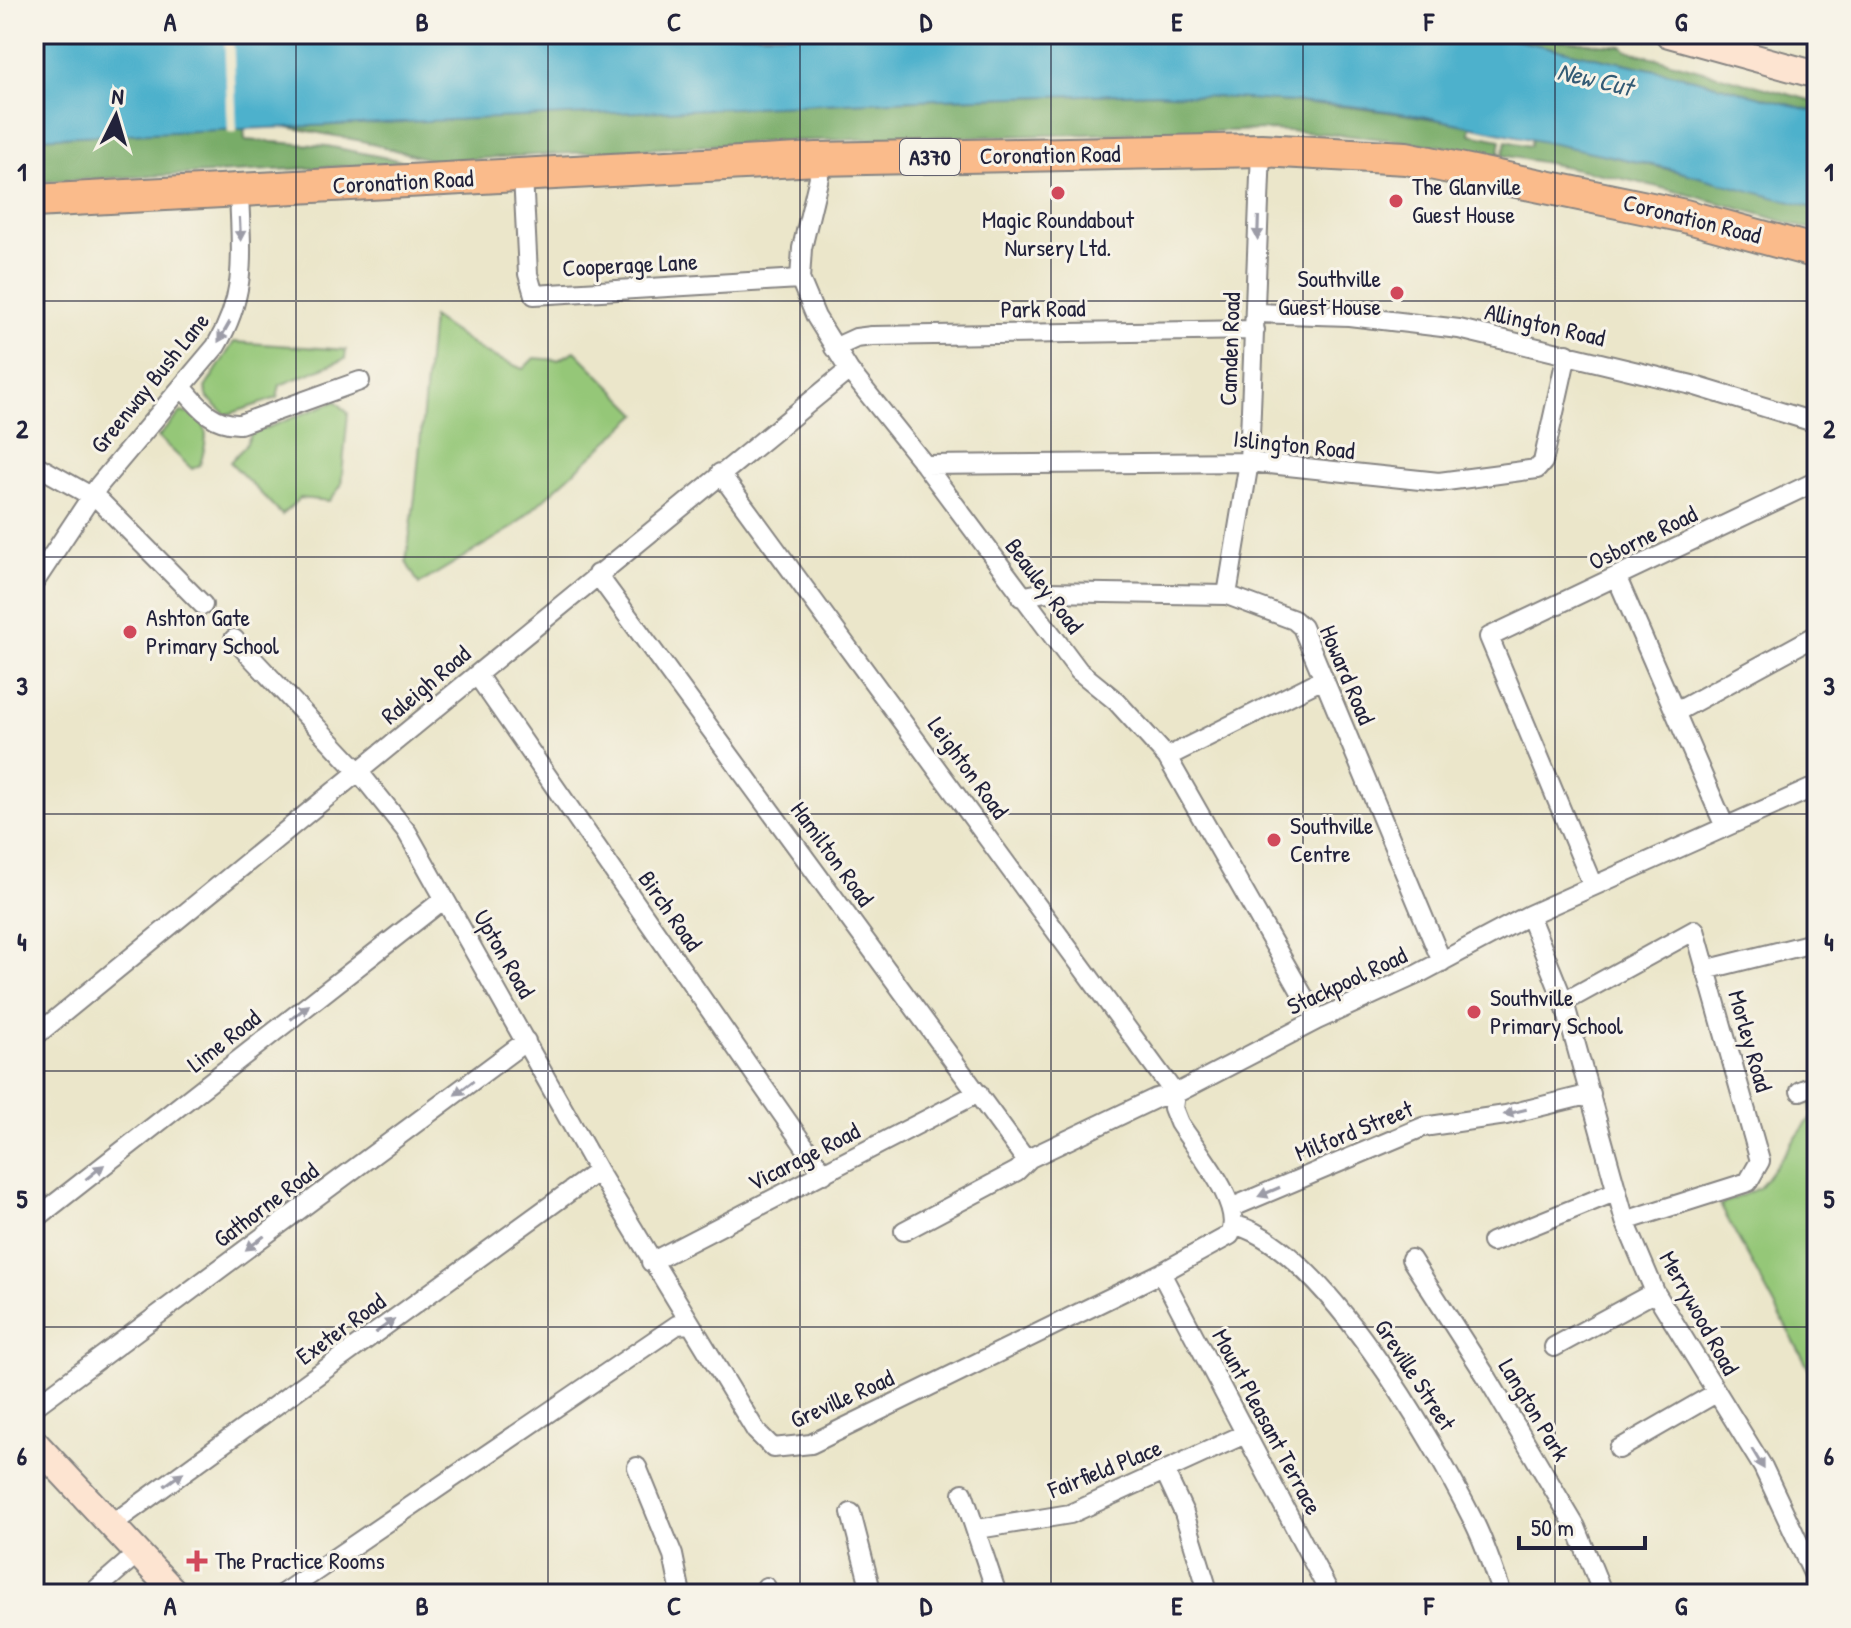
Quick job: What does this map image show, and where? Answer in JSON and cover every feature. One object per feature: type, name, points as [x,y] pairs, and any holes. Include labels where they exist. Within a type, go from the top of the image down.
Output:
[{"type":"highway","name":"Coronation Road","points":[[34,201],[817,159],[1261,150],[1406,158],[1685,216],[1817,252]]},
{"type":"main road","points":[[1669,34],[1817,75]]},
{"type":"main road","points":[[34,1442],[176,1594]]},
{"type":"street","name":"Camden Road","points":[[1227,595],[1249,462],[1261,150]]},
{"type":"street","points":[[800,279],[802,248],[819,177],[817,159]]},
{"type":"street","name":"Cooperage Lane","points":[[523,175],[528,274],[534,295],[800,279]]},
{"type":"street","name":"Greenway Bush Lane","points":[[34,583],[92,494],[216,346],[230,322],[240,292],[242,265],[239,192]]},
{"type":"street","name":"Beauley Road","points":[[800,279],[834,348],[849,370],[925,465],[1021,597],[1079,671],[1116,701],[1167,757],[1317,1020]]},
{"type":"street","name":"Allington Road","points":[[1255,322],[1349,316],[1459,329],[1692,385],[1817,423]]},
{"type":"street","name":"Park Road","points":[[834,348],[856,338],[872,336],[1255,322]]},
{"type":"street","name":"Islington Road","points":[[925,465],[1249,462],[1439,482],[1537,469],[1543,462],[1567,354]]},
{"type":"street","name":"Raleigh Road","points":[[34,1037],[849,370]]},
{"type":"street","points":[[182,387],[200,409],[225,425],[240,424],[360,381]]},
{"type":"street","points":[[34,464],[92,494],[203,605]]},
{"type":"street","name":"Leighton Road","points":[[720,473],[1175,1094]]},
{"type":"street","name":"Osborne Road","points":[[1593,886],[1489,637],[1817,481]]},
{"type":"street","name":"Hamilton Road","points":[[597,574],[1023,1156],[1030,1158]]},
{"type":"street","points":[[1617,578],[1725,827]]},
{"type":"street","name":"Howard Road","points":[[1021,597],[1045,592],[1227,595],[1294,620],[1302,627],[1442,962]]},
{"type":"street","points":[[1676,712],[1817,635]]},
{"type":"street","name":"Upton Road","points":[[234,639],[359,772],[407,832],[598,1171],[689,1324]]},
{"type":"street","name":"Birch Road","points":[[477,675],[824,1174]]},
{"type":"street","points":[[1167,757],[1323,679]]},
{"type":"street","name":"Stackpool Road","points":[[904,1231],[1017,1171],[1030,1158],[1156,1098],[1175,1094],[1317,1020],[1442,962],[1529,915],[1817,786]]},
{"type":"street","name":"Lime Road","points":[[34,1220],[444,899]]},
{"type":"street","name":"Merrywood Road","points":[[1529,915],[1564,1002],[1625,1221],[1655,1292],[1763,1467],[1817,1582]]},
{"type":"street","name":"Morley Road","points":[[1564,1002],[1695,930],[1760,1161],[1757,1172],[1748,1182],[1625,1221]]},
{"type":"street","points":[[1705,970],[1817,942]]},
{"type":"street","name":"Gathorne Road","points":[[34,1407],[526,1041]]},
{"type":"street","name":"Vicarage Road","points":[[651,1262],[978,1093]]},
{"type":"street","points":[[1175,1094],[1173,1108],[1179,1123],[1234,1216]]},
{"type":"street","name":"Milford Street","points":[[1234,1216],[1423,1127],[1506,1115],[1591,1094]]},
{"type":"street","name":"Exeter Road","points":[[111,1525],[598,1171]]},
{"type":"street","points":[[1492,1242],[1617,1191]]},
{"type":"street","name":"Greville Road","points":[[689,1324],[764,1442],[773,1448],[791,1449],[811,1444],[1218,1244],[1230,1235],[1234,1216]]},
{"type":"street","name":"Greville Street","points":[[1234,1216],[1299,1266],[1355,1327],[1438,1455],[1475,1523],[1502,1594]]},
{"type":"street","name":"Langton Park","points":[[1411,1259],[1488,1379],[1576,1527],[1603,1594]]},
{"type":"street","name":"Mount Pleasant Terrace","points":[[1161,1273],[1245,1434],[1297,1525],[1330,1594]]},
{"type":"street","points":[[1554,1347],[1655,1292]]},
{"type":"street","points":[[282,1594],[677,1325],[689,1324]]},
{"type":"street","points":[[1619,1449],[1716,1393]]},
{"type":"street","name":"Fairfield Place","points":[[978,1529],[1070,1514],[1245,1434]]},
{"type":"street","points":[[637,1467],[673,1555],[681,1594]]},
{"type":"street","points":[[1165,1472],[1184,1513],[1209,1594]]},
{"type":"street","points":[[963,1493],[978,1529],[997,1594]]},
{"type":"street","points":[[851,1513],[872,1594]]},
{"type":"street","points":[[91,1594],[138,1553]]},
{"type":"green space","points":[[1487,34],[1623,46],[1626,50],[1817,102],[1817,112],[1679,75]]},
{"type":"green space","points":[[1157,93],[1315,104],[1432,119],[1471,126],[1470,134],[1501,140],[1499,153],[1503,155],[1506,141],[1530,146],[1532,138],[1732,184],[1817,209],[1817,232],[1683,193],[1547,163],[1410,142],[1271,130],[784,141],[435,161],[362,141],[282,126],[940,99]]},
{"type":"green space","points":[[244,128],[245,140],[327,146],[413,163],[34,182],[34,138]]},
{"type":"green space","points":[[432,317],[485,353],[523,369],[534,358],[558,360],[575,351],[638,414],[512,528],[419,584],[406,562]]},
{"type":"green space","points":[[234,342],[346,350],[345,359],[280,385],[277,398],[226,415],[208,398],[205,388]]},
{"type":"green space","points":[[336,401],[348,413],[341,486],[329,501],[300,498],[282,515],[230,462],[246,445],[251,434]]},
{"type":"green space","points":[[181,412],[199,419],[206,431],[200,465],[192,469],[158,437]]},
{"type":"green space","points":[[1817,1094],[1817,1384],[1720,1205],[1759,1188],[1812,1116],[1809,1096]]},
{"type":"water","name":"New Cut","points":[[34,34],[1487,34],[1679,75],[1817,112],[1817,209],[1662,167],[1422,116],[1351,106],[1157,93],[940,99],[34,138]]},
{"type":"pier","points":[[224,34],[233,34],[237,132],[228,133]]},
{"type":"place","name":"Magic Roundabout Nursery Ltd.","points":[[1058,193]]},
{"type":"place","name":"The Glanville Guest House","points":[[1396,201]]},
{"type":"place","name":"Southville Guest House","points":[[1397,293]]},
{"type":"place","name":"Ashton Gate Primary School","points":[[130,632]]},
{"type":"place","name":"Southville Centre","points":[[1274,840]]},
{"type":"place","name":"Southville Primary School","points":[[1474,1012]]},
{"type":"place","name":"The Practice Rooms","points":[[197,1561]]}]
